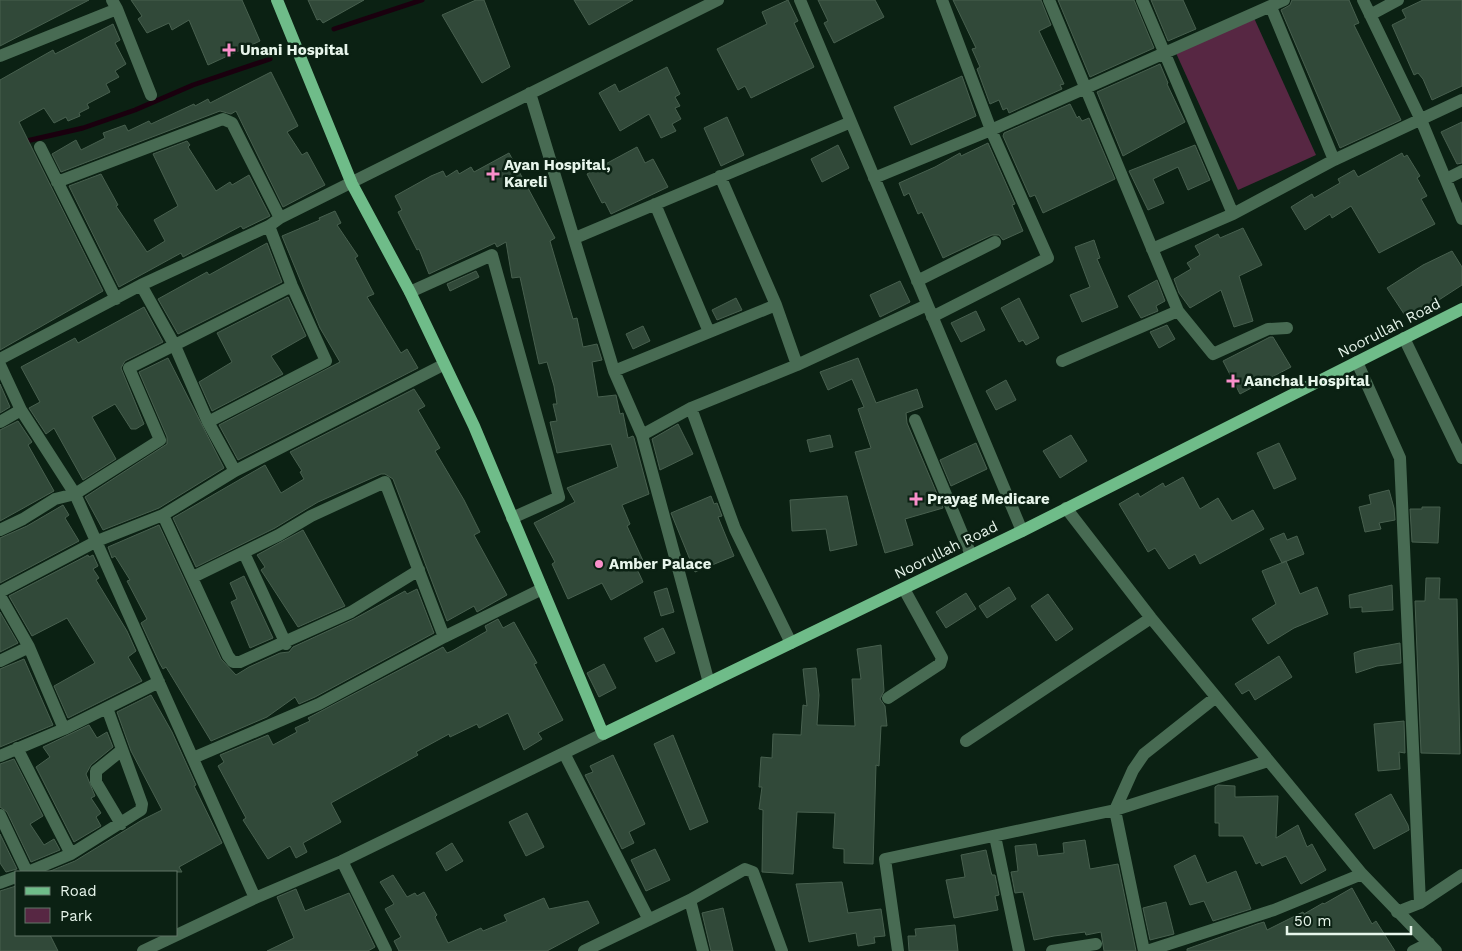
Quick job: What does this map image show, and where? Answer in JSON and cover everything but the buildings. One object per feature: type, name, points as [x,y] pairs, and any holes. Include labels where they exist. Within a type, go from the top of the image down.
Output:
[{"type":"main road","points":[[277,0],[352,184],[410,292],[443,365],[474,426],[603,734]]},
{"type":"main road","name":"Noorullah Road","points":[[603,734],[1022,531],[1461,311]]},
{"type":"street","points":[[0,359],[141,285],[269,226],[280,218],[352,184],[718,0]]},
{"type":"street","points":[[800,0],[1022,531]]},
{"type":"street","points":[[932,317],[1048,258],[991,130],[942,0]]},
{"type":"street","points":[[1049,0],[1178,311],[1213,354],[1268,328],[1287,328]]},
{"type":"street","points":[[1142,0],[1233,214]]},
{"type":"street","points":[[874,178],[991,130],[1284,0]]},
{"type":"street","points":[[1363,0],[1421,120],[1462,219]]},
{"type":"street","points":[[1370,15],[1398,0]]},
{"type":"street","points":[[0,56],[114,4],[151,95]]},
{"type":"street","points":[[1271,7],[1334,160]]},
{"type":"street","points":[[530,93],[614,371],[642,436],[709,684]]},
{"type":"street","points":[[1152,250],[1233,214],[1334,160],[1462,100]]},
{"type":"street","points":[[58,182],[223,119],[232,123],[280,218]]},
{"type":"street","points":[[575,238],[851,122]]},
{"type":"street","points":[[40,147],[116,299]]},
{"type":"street","points":[[1446,179],[1462,171]]},
{"type":"street","points":[[720,176],[776,305],[797,366]]},
{"type":"street","points":[[655,204],[709,332]]},
{"type":"street","points":[[208,422],[326,361],[292,286],[269,226]]},
{"type":"street","points":[[917,281],[994,242]]},
{"type":"street","points":[[410,292],[492,255],[559,497],[512,518]]},
{"type":"street","points":[[141,285],[176,346],[208,422],[235,471]]},
{"type":"street","points":[[0,530],[23,519],[55,499],[75,494],[160,440],[129,368],[292,286]]},
{"type":"street","points":[[614,371],[776,305]]},
{"type":"street","points":[[642,436],[691,408],[797,366],[927,305]]},
{"type":"street","points":[[1062,361],[1178,311]]},
{"type":"street","points":[[1404,338],[1462,458]]},
{"type":"street","points":[[1357,362],[1400,458],[1420,903]]},
{"type":"street","points":[[0,365],[21,410],[75,494],[255,898]]},
{"type":"street","points":[[0,592],[97,542],[163,515],[235,471],[443,365]]},
{"type":"street","points":[[691,408],[735,529],[791,644]]},
{"type":"street","points":[[0,422],[21,410]]},
{"type":"street","points":[[915,420],[972,555]]},
{"type":"street","points":[[193,577],[244,553],[311,516],[385,482],[444,637]]},
{"type":"street","points":[[1066,508],[1151,618],[1362,874],[1432,947]]},
{"type":"street","points":[[163,515],[228,656],[233,662],[240,662],[286,644],[351,612],[418,570]]},
{"type":"street","points":[[244,553],[286,644]]},
{"type":"street","points":[[193,758],[319,704],[444,637],[542,589]]},
{"type":"street","points":[[888,698],[940,664],[942,658],[904,589]]},
{"type":"street","points":[[0,596],[29,647],[64,729]]},
{"type":"street","points":[[966,741],[1151,618]]},
{"type":"street","points":[[0,661],[29,647]]},
{"type":"street","points":[[0,756],[64,729],[159,682]]},
{"type":"street","points":[[1216,697],[1144,754],[1133,770],[1114,810],[1145,951],[1274,910],[1362,874]]},
{"type":"street","points":[[30,871],[71,854],[141,810],[142,804],[107,708]]},
{"type":"street","points":[[178,934],[255,898],[342,861],[603,734]]},
{"type":"street","points":[[17,748],[71,854]]},
{"type":"street","points":[[120,824],[96,782],[96,771],[122,750]]},
{"type":"street","points":[[564,753],[649,920]]},
{"type":"street","points":[[898,951],[885,859],[1114,810],[1268,761]]},
{"type":"street","points":[[0,815],[28,871]]},
{"type":"street","points":[[995,836],[1019,951]]},
{"type":"street","points":[[342,861],[386,951]]},
{"type":"street","points":[[584,951],[690,900],[745,869],[753,872],[782,951]]},
{"type":"street","points":[[1397,912],[1420,903],[1462,875]]},
{"type":"street","points":[[0,883],[15,877]]},
{"type":"street","points":[[690,900],[703,951]]},
{"type":"street","points":[[143,951],[175,936]]},
{"type":"street","points":[[1052,951],[1096,944]]},
{"type":"street","points":[[1413,951],[1432,947]]},
{"type":"green space","points":[[1254,18],[1316,155],[1238,190],[1176,53]]},
{"type":"waterway","points":[[334,29],[422,0]]},
{"type":"waterway","points":[[22,142],[83,128],[135,110],[193,85],[270,59]]},
{"type":"place","name":"Unani Hospital","points":[[229,50]]},
{"type":"place","name":"Ayan Hospital, Kareli","points":[[493,174]]},
{"type":"place","name":"Aanchal Hospital","points":[[1233,381]]},
{"type":"place","name":"Prayag Medicare","points":[[916,499]]},
{"type":"place","name":"Amber Palace","points":[[599,564]]}]
